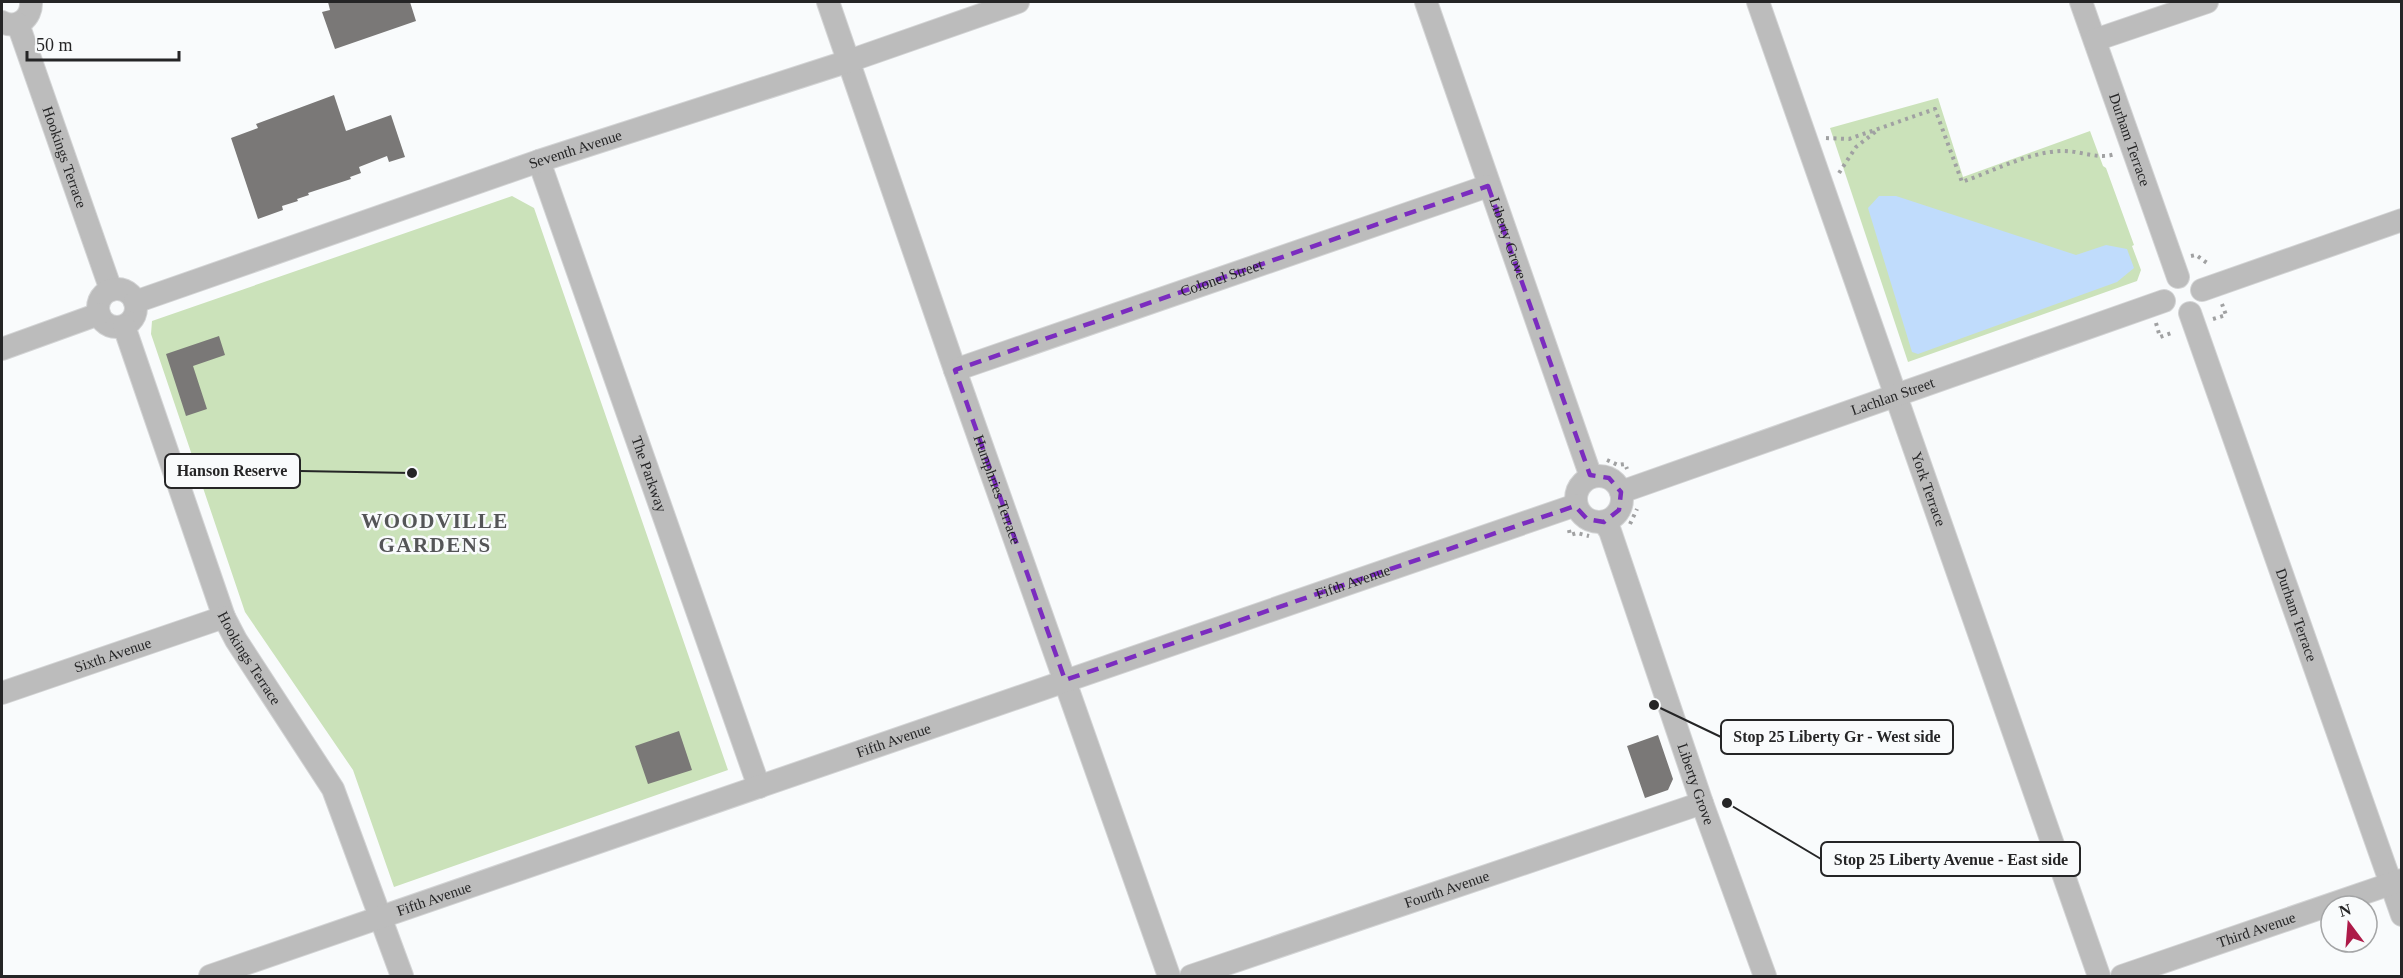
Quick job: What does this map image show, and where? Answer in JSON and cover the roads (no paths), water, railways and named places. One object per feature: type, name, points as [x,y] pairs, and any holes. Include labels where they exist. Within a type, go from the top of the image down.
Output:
[{"type":"street","points":[[10,23],[26,18],[31,9],[31,2]]},
{"type":"street","name":"Humphries Terrace","points":[[828,2],[1169,976]]},
{"type":"street","name":"Seventh Avenue","points":[[135,302],[538,161],[849,61],[1018,2]]},
{"type":"street","name":"Liberty Grove","points":[[1426,2],[1488,186],[1591,477]]},
{"type":"street","name":"York Terrace","points":[[1758,2],[2099,976]]},
{"type":"street","name":"Durham Terrace","points":[[2081,2],[2178,277]]},
{"type":"street","points":[[2095,40],[2207,2]]},
{"type":"street","name":"Hookings Terrace","points":[[10,23],[111,290]]},
{"type":"street","name":"The Parkway","points":[[538,161],[759,787]]},
{"type":"street","name":"Colonel Street","points":[[955,370],[1488,186]]},
{"type":"street","points":[[2202,290],[2402,220]]},
{"type":"street","points":[[2178,277],[2190,277],[2202,290],[2201,304],[2190,313],[2178,315],[2172,312],[2164,301],[2168,284],[2178,277]]},
{"type":"street","points":[[111,290],[128,292],[135,302],[136,314],[124,326],[106,324],[99,314],[99,303],[111,290]]},
{"type":"street","name":"Lachlan Street","points":[[1621,492],[1896,393],[2164,301]]},
{"type":"street","name":"Durham Terrace","points":[[2190,313],[2396,882],[2402,915]]},
{"type":"street","points":[[2,349],[99,314]]},
{"type":"street","name":"Hookings Terrace","points":[[124,326],[224,617],[236,640],[333,789],[402,976]]},
{"type":"street","points":[[1591,477],[1609,478],[1621,492],[1622,504],[1619,510],[1604,522],[1582,516],[1576,505],[1576,492],[1584,481],[1591,477]]},
{"type":"street","name":"Fifth Avenue","points":[[210,976],[1576,505]]},
{"type":"street","name":"Liberty Grove","points":[[1604,522],[1610,531],[1702,803],[1765,976]]},
{"type":"street","name":"Sixth Avenue","points":[[2,693],[224,617]]},
{"type":"street","name":"Fourth Avenue","points":[[1191,976],[1702,803]]},
{"type":"street","name":"Third Avenue","points":[[2122,976],[2396,882]]},
{"type":"water","points":[[1879,196],[1896,196],[2076,255],[2106,245],[2127,249],[2134,268],[2117,282],[1918,354],[1912,352],[1868,208]]},
{"type":"place","name":"Hanson Reserve","points":[[412,473]]},
{"type":"place","name":"Stop 25 Liberty Gr - West side","points":[[1654,705]]},
{"type":"place","name":"Stop 25 Liberty Avenue - East side","points":[[1727,803]]},
{"type":"district","name":"WOODVILLE GARDENS","points":[[435,533]]}]
